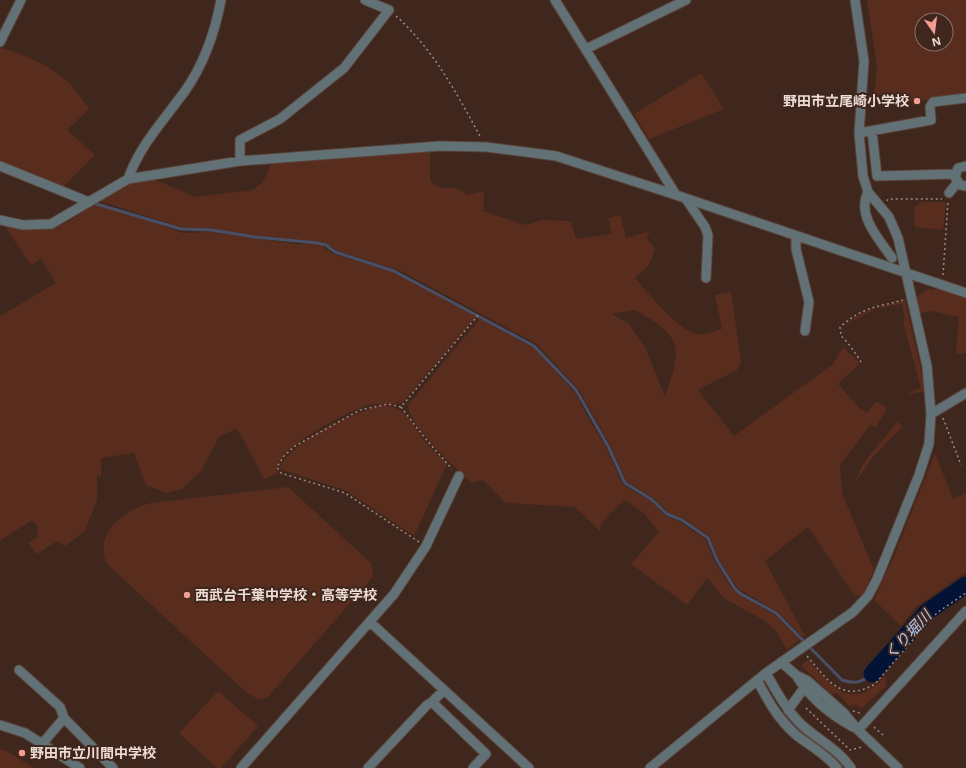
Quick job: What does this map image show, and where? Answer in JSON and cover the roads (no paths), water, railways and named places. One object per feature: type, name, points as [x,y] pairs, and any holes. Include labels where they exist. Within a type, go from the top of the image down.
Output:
[{"type":"street","points":[[0,42],[21,0]]},
{"type":"street","points":[[128,178],[135,159],[186,90],[207,52],[221,0]]},
{"type":"street","points":[[240,161],[240,140],[280,119],[344,68],[389,10],[365,0]]},
{"type":"street","points":[[555,0],[676,195]]},
{"type":"street","points":[[586,49],[686,0]]},
{"type":"street","points":[[650,768],[766,673],[853,612],[868,596],[877,579],[919,475],[929,444],[931,414],[927,366],[896,230],[889,217],[868,192],[863,176],[859,133],[864,61],[855,0]]},
{"type":"street","points":[[859,133],[931,120],[930,107],[934,102],[966,98]]},
{"type":"street","points":[[872,131],[877,176],[959,181]]},
{"type":"street","points":[[0,220],[23,225],[51,224],[128,178],[240,161],[440,146],[486,147],[556,156],[966,293]]},
{"type":"street","points":[[0,166],[89,202]]},
{"type":"street","points":[[949,194],[959,181],[958,168],[966,166]]},
{"type":"street","points":[[868,192],[865,199],[865,211],[869,225],[892,258]]},
{"type":"street","points":[[686,199],[705,227],[708,235],[706,278]]},
{"type":"street","points":[[796,236],[796,249],[809,302],[805,331]]},
{"type":"street","points":[[931,414],[966,393]]},
{"type":"street","points":[[241,768],[394,594],[426,546],[459,476]]},
{"type":"street","points":[[858,730],[966,611]]},
{"type":"street","points":[[370,622],[529,768]]},
{"type":"street","points":[[781,662],[796,675],[838,719],[858,730],[898,768]]},
{"type":"street","points":[[19,670],[60,707],[64,718],[113,768]]},
{"type":"street","points":[[766,673],[788,710],[803,726],[845,759],[851,768]]},
{"type":"street","points":[[757,680],[774,712],[796,734],[821,752],[836,768]]},
{"type":"street","points":[[788,710],[806,685]]},
{"type":"street","points":[[368,768],[427,705],[444,690]]},
{"type":"street","points":[[432,702],[486,754],[473,768]]},
{"type":"street","points":[[42,744],[64,718]]},
{"type":"street","points":[[0,725],[24,733],[80,768]]},
{"type":"waterway","points":[[93,203],[181,229],[211,230],[255,237],[326,245],[335,252],[394,271],[534,346],[576,390],[608,446],[625,483],[651,499],[667,514],[682,520],[708,538],[717,560],[735,589],[741,594],[776,613],[842,680],[857,682],[872,674]]},
{"type":"waterway","name":"くり堀川","points":[[872,674],[927,612],[966,585]]},
{"type":"waterway","points":[[780,712],[799,730],[831,755]]},
{"type":"waterway","points":[[835,759],[842,768]]},
{"type":"place","name":"野田市立尾崎小学校","points":[[917,101]]},
{"type":"place","name":"西武台千葉中学校・高等学校","points":[[187,595]]},
{"type":"place","name":"野田市立川間中学校","points":[[22,753]]}]
